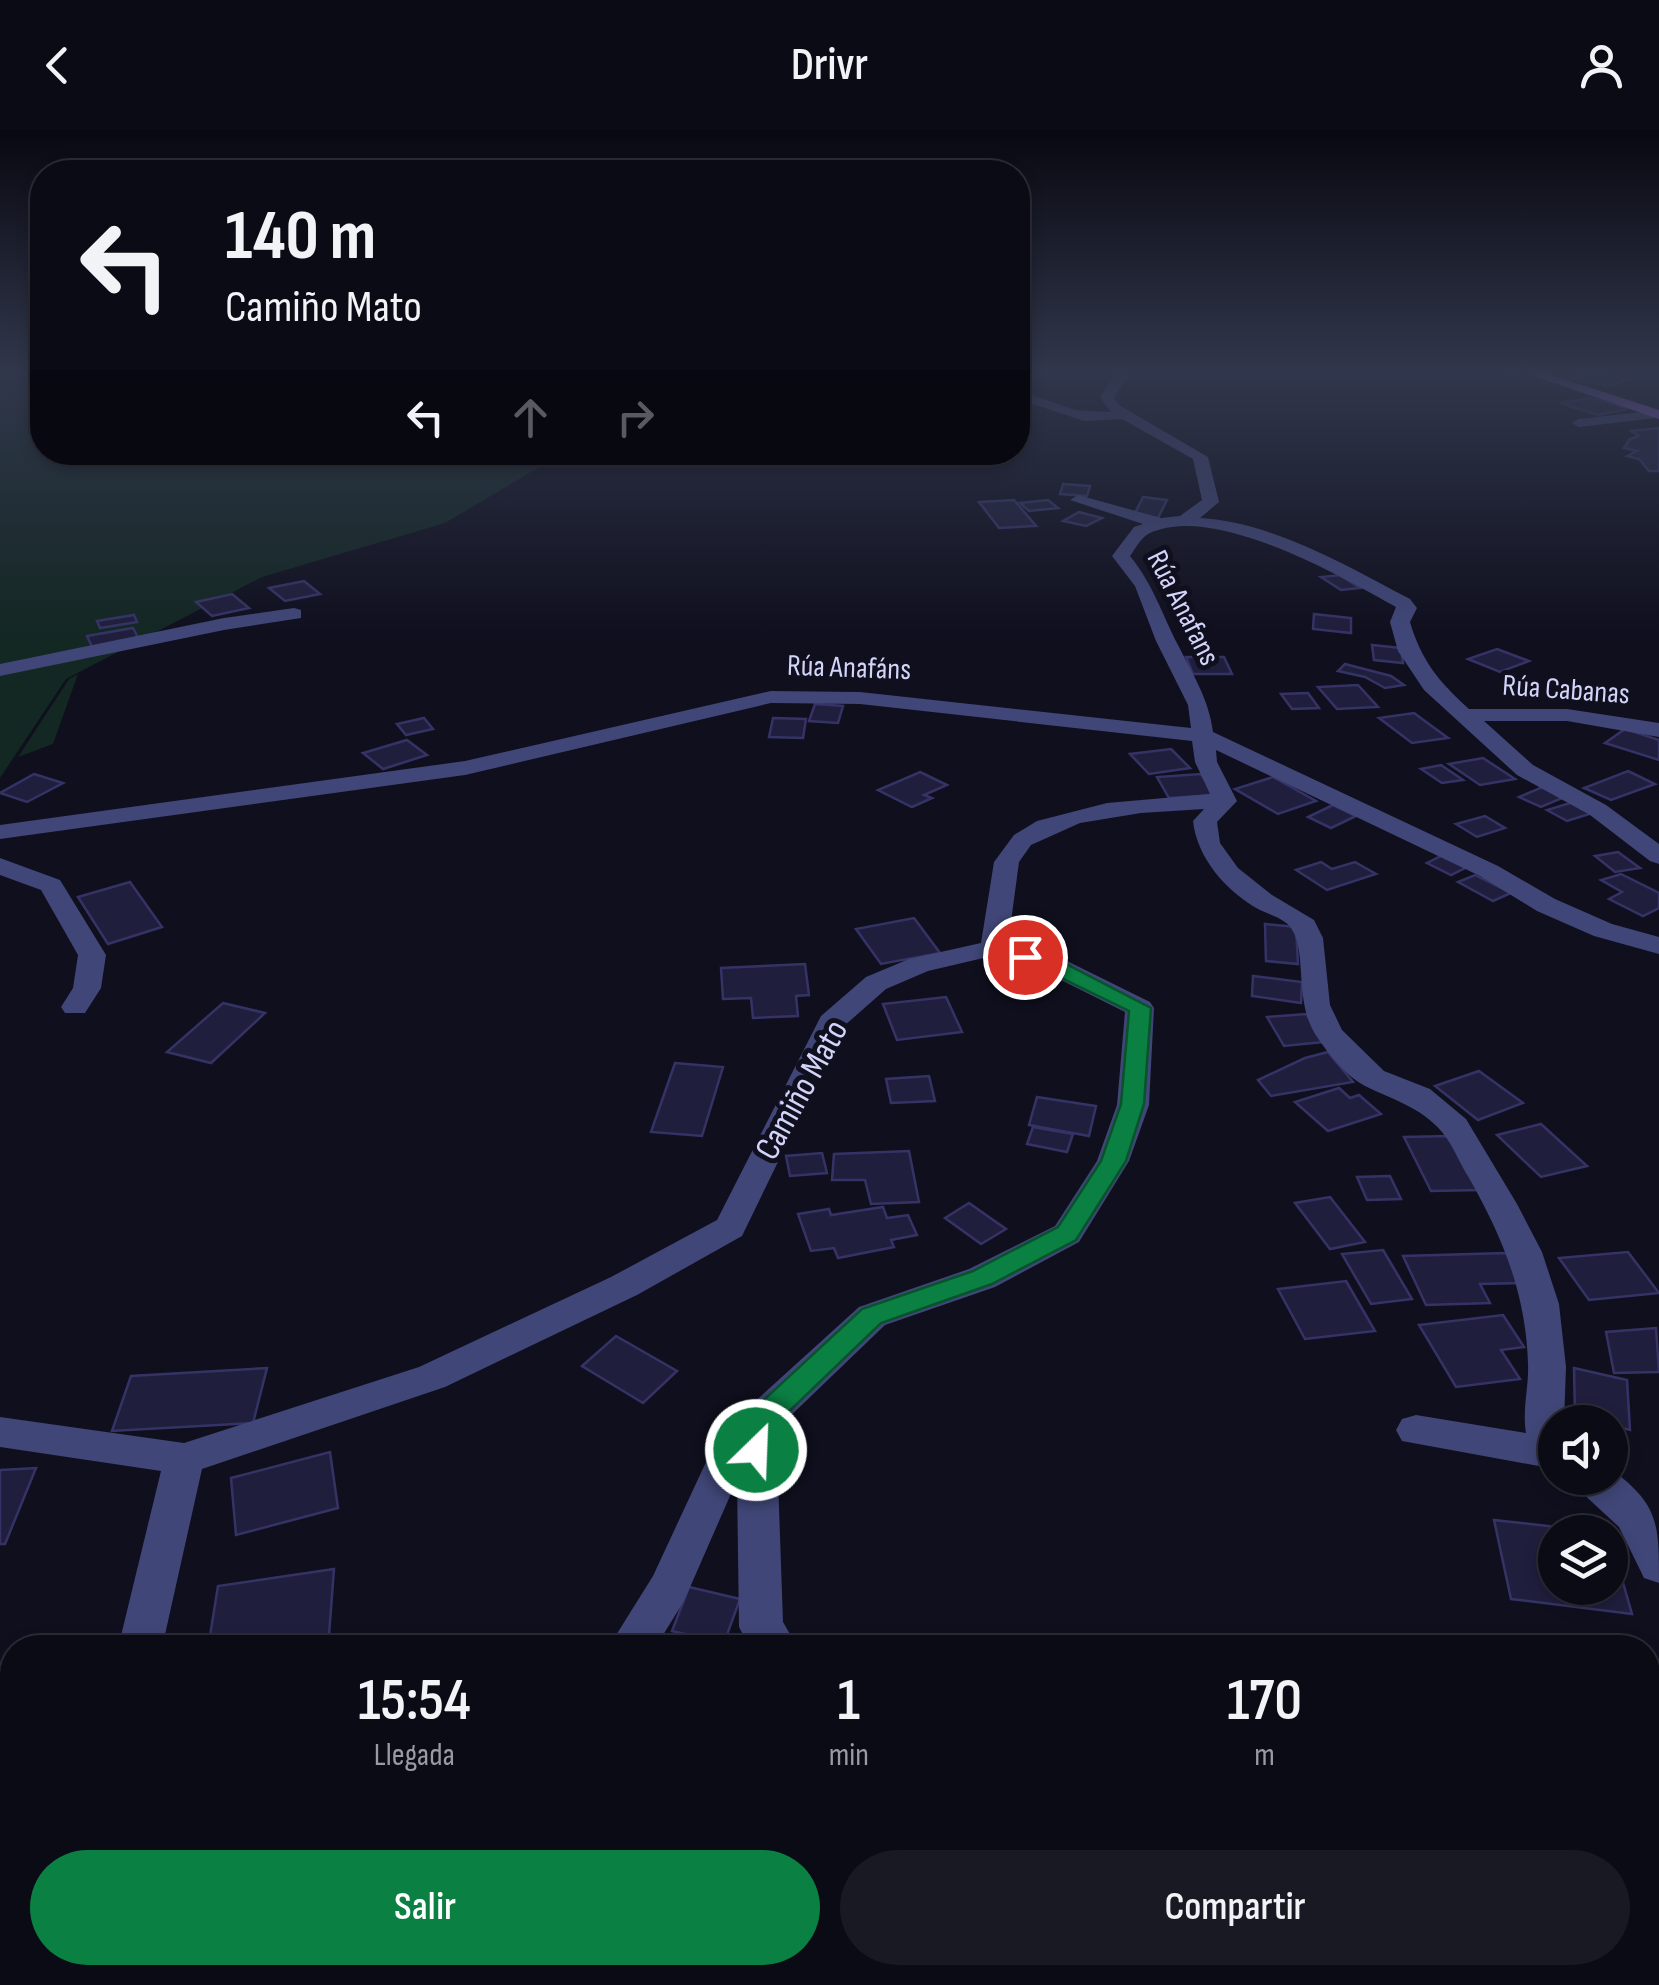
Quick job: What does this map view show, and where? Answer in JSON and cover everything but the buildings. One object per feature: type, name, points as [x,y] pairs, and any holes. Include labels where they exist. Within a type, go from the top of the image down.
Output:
[{"type":"street","points":[[1187,519],[1211,502],[1201,460]]},
{"type":"street","name":"Rúa Anafans","points":[[1078,500],[1158,522],[1187,519]]},
{"type":"street","name":"Rúa Cabanas","points":[[1187,519],[1302,550],[1403,603],[1408,608],[1400,622],[1408,651],[1431,686],[1525,770],[1598,810],[1659,856]]},
{"type":"street","name":"Rúa Anafans","points":[[1158,522],[1131,538],[1122,556],[1144,586],[1166,642],[1198,705],[1204,736]]},
{"type":"street","points":[[0,670],[224,624],[294,614]]},
{"type":"street","name":"Rúa Anafáns","points":[[0,832],[464,768],[771,697],[880,700],[1204,736],[1489,871],[1546,904],[1603,930],[1659,946]]},
{"type":"street","name":"Rúa Cabanas","points":[[1467,715],[1566,715],[1659,730]]},
{"type":"street","points":[[1204,736],[1206,762],[1225,802]]},
{"type":"street","points":[[993,948],[1006,860],[1018,842],[1051,825],[1098,811],[1225,802]]},
{"type":"street","points":[[1225,802],[1205,820],[1208,843],[1229,873],[1251,892],[1300,920],[1309,938],[1316,1005],[1329,1033],[1357,1066],[1373,1078],[1419,1096],[1455,1126],[1525,1252],[1541,1304],[1546,1367],[1544,1405]]},
{"type":"street","points":[[0,866],[51,885],[92,955],[87,988],[75,1007]]},
{"type":"street","name":"Camiño Mato","points":[[0,1432],[184,1459],[432,1377],[624,1286],[730,1228],[831,1022],[876,983],[920,965],[993,948],[1056,967],[1140,1008],[1132,1104],[1113,1161],[1067,1234],[982,1278],[872,1316],[764,1417],[756,1450],[761,1627],[767,1635]]},
{"type":"street","points":[[1416,1430],[1538,1449]]},
{"type":"street","points":[[638,1635],[668,1588],[726,1458],[756,1450]]},
{"type":"street","points":[[143,1635],[184,1459]]},
{"type":"street","points":[[1621,1495],[1652,1544],[1659,1565]]},
{"type":"green space","points":[[0,460],[30,460],[30,465],[543,465],[445,523],[262,577],[66,679],[0,778]]},
{"type":"green space","points":[[78,674],[53,744],[18,757],[69,679]]},
{"type":"route","points":[[756,1450],[764,1417],[872,1316],[982,1278],[1067,1234],[1113,1161],[1132,1104],[1139,1058],[1140,1008],[1113,992],[1025,957]]}]
